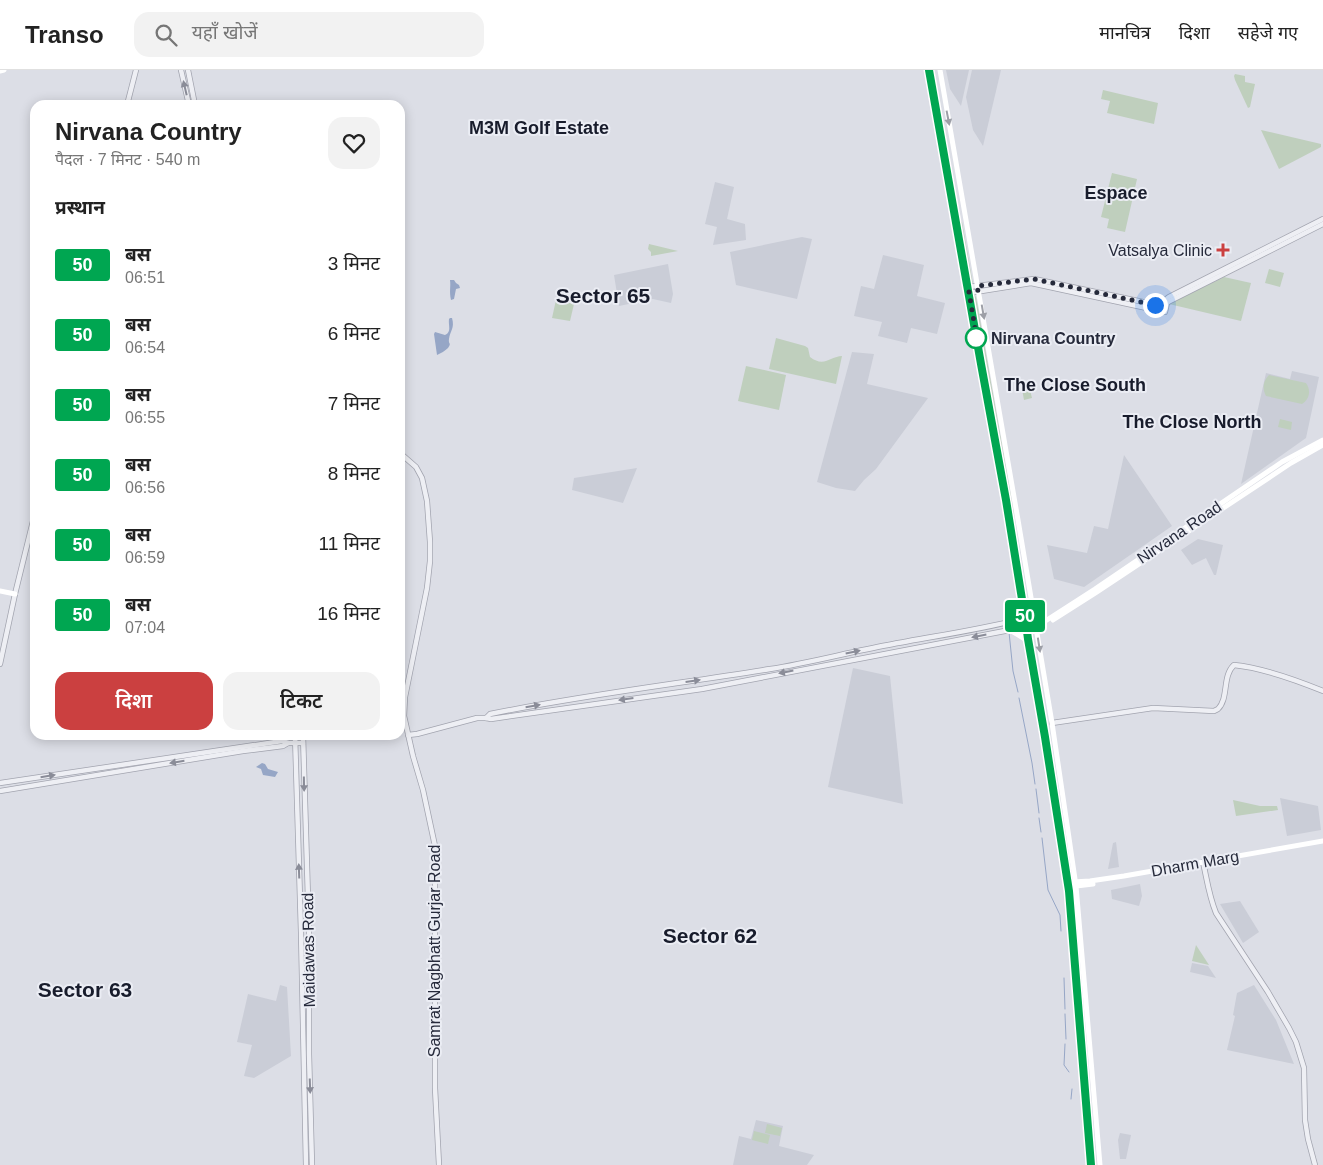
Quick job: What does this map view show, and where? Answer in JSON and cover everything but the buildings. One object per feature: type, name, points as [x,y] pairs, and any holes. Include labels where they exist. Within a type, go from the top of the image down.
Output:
[{"type":"main road","points":[[0,71],[4,70]]},
{"type":"main road","points":[[929,70],[1010,521],[1068,885],[1091,1165]]},
{"type":"main road","points":[[940,70],[1029,585],[1076,884],[1100,1165]]},
{"type":"main road","name":"Nirvana Road","points":[[1036,628],[1282,462],[1323,440]]},
{"type":"main road","name":"Nirvana Road","points":[[1036,628],[1097,592],[1291,463],[1323,445]]},
{"type":"main road","points":[[1010,521],[1018,520]]},
{"type":"main road","points":[[1020,586],[1029,585]]},
{"type":"main road","points":[[0,591],[14,594]]},
{"type":"main road","points":[[1010,623],[1022,599]]},
{"type":"main road","points":[[1010,630],[1028,641]]},
{"type":"main road","points":[[1040,709],[1049,707]]},
{"type":"main road","points":[[1060,834],[1068,832]]},
{"type":"main road","name":"Dharm Marg","points":[[1068,885],[1323,842]]},
{"type":"street","points":[[128,100],[136,70]]},
{"type":"street","points":[[181,70],[188,100]]},
{"type":"street","points":[[188,70],[195,100]]},
{"type":"street","points":[[1163,308],[1165,300],[1169,297],[1323,219]]},
{"type":"street","points":[[1163,308],[1170,301],[1323,224]]},
{"type":"street","points":[[968,290],[1034,279],[1163,308]]},
{"type":"street","name":"Samrat Nagbhatt Gurjar Road","points":[[405,457],[416,467],[422,478],[427,501],[430,561],[427,588],[405,697]]},
{"type":"street","points":[[0,664],[14,594],[30,532]]},
{"type":"street","points":[[486,718],[490,714],[530,706],[773,668],[886,645],[1026,621]]},
{"type":"street","points":[[408,735],[466,721],[702,689],[1010,630],[1026,621]]},
{"type":"street","points":[[1052,723],[1153,708],[1218,710],[1223,703],[1228,673],[1234,665],[1290,678],[1323,691]]},
{"type":"street","name":"Samrat Nagbhatt Gurjar Road","points":[[405,721],[435,846],[435,1088],[439,1165]]},
{"type":"street","name":"Maidawas Road","points":[[295,740],[306,1165]]},
{"type":"street","name":"Maidawas Road","points":[[303,740],[309,931],[309,1054],[312,1165]]},
{"type":"street","points":[[0,783],[239,746],[282,741],[288,744]]},
{"type":"street","points":[[0,791],[303,743]]},
{"type":"street","points":[[1203,863],[1207,887],[1216,913],[1268,992],[1296,1042],[1304,1068],[1305,1120],[1315,1165]]},
{"type":"street","points":[[303,1055],[309,1054]]},
{"type":"shaded area","points":[[946,70],[969,70],[961,106],[950,89]]},
{"type":"shaded area","points":[[972,70],[1001,70],[983,146],[973,130],[966,97]]},
{"type":"shaded area","points":[[715,182],[734,187],[727,219],[745,224],[746,240],[713,245],[717,227],[705,224]]},
{"type":"shaded area","points":[[802,237],[812,239],[797,299],[736,285],[730,252]]},
{"type":"shaded area","points":[[883,255],[924,265],[917,296],[945,303],[937,334],[911,328],[907,343],[878,336],[882,322],[854,316],[861,286],[874,289]]},
{"type":"shaded area","points":[[668,264],[673,294],[671,303],[653,299],[619,306],[614,275]]},
{"type":"shaded area","points":[[852,352],[874,354],[867,384],[928,398],[876,469],[855,491],[817,482]]},
{"type":"shaded area","points":[[1292,371],[1319,377],[1306,438],[1241,484],[1266,373],[1290,379]]},
{"type":"shaded area","points":[[1124,455],[1172,526],[1084,587],[1054,579],[1047,545],[1087,553],[1094,526],[1108,529]]},
{"type":"shaded area","points":[[637,468],[623,503],[572,490],[574,478]]},
{"type":"shaded area","points":[[1198,539],[1223,545],[1216,575],[1214,575],[1206,558],[1192,565],[1181,550]]},
{"type":"shaded area","points":[[853,668],[890,676],[903,804],[828,787]]},
{"type":"shaded area","points":[[1280,798],[1318,806],[1321,830],[1287,836]]},
{"type":"shaded area","points":[[1116,842],[1119,867],[1108,869],[1113,843]]},
{"type":"shaded area","points":[[1140,884],[1142,896],[1139,906],[1112,899],[1111,890]]},
{"type":"shaded area","points":[[1240,901],[1259,932],[1243,943],[1220,904]]},
{"type":"shaded area","points":[[1192,963],[1208,966],[1216,978],[1190,972]]},
{"type":"shaded area","points":[[280,985],[287,987],[291,1056],[254,1078],[244,1076],[252,1045],[237,1042],[248,994],[276,1001]]},
{"type":"shaded area","points":[[1254,985],[1276,1020],[1294,1064],[1227,1050],[1235,1016],[1233,1015],[1237,993]]},
{"type":"shaded area","points":[[756,1120],[783,1126],[779,1146],[814,1155],[807,1165],[733,1165],[739,1136],[751,1139]]},
{"type":"shaded area","points":[[1120,1133],[1131,1135],[1126,1159],[1120,1159],[1118,1140]]},
{"type":"green space","points":[[1235,74],[1245,76],[1245,82],[1255,84],[1250,107],[1248,108],[1235,80]]},
{"type":"green space","points":[[1103,90],[1158,103],[1154,124],[1107,113],[1110,101],[1101,99]]},
{"type":"green space","points":[[1261,130],[1321,144],[1321,147],[1279,169]]},
{"type":"green space","points":[[1112,173],[1137,179],[1125,232],[1107,228],[1109,219],[1101,217]]},
{"type":"green space","points":[[960,221],[962,222],[973,284],[971,286],[959,223]]},
{"type":"green space","points":[[649,244],[678,251],[651,256],[651,252],[648,249]]},
{"type":"green space","points":[[1269,269],[1284,273],[1280,287],[1265,283]]},
{"type":"green space","points":[[1224,277],[1251,283],[1241,321],[1169,304]]},
{"type":"green space","points":[[974,294],[1014,516],[1011,515],[972,296]]},
{"type":"green space","points":[[556,300],[574,304],[570,321],[552,318]]},
{"type":"green space","points":[[776,338],[805,346],[808,348],[810,357],[815,360],[823,362],[842,356],[836,384],[769,369]]},
{"type":"green space","points":[[746,366],[786,375],[779,410],[738,401]]},
{"type":"green space","points":[[1269,375],[1306,383],[1309,391],[1307,400],[1302,404],[1266,396],[1264,385]]},
{"type":"green space","points":[[1028,382],[1032,398],[1024,400],[1021,384]]},
{"type":"green space","points":[[1280,419],[1292,422],[1291,430],[1278,427]]},
{"type":"green space","points":[[1233,800],[1260,806],[1277,806],[1278,810],[1236,816]]},
{"type":"green space","points":[[1196,945],[1209,965],[1192,961]]},
{"type":"green space","points":[[767,1124],[782,1128],[780,1136],[765,1133]]},
{"type":"green space","points":[[754,1131],[770,1135],[768,1144],[752,1140]]},
{"type":"water","points":[[450,280],[454,280],[460,288],[456,289],[454,299],[451,300],[450,294]]},
{"type":"water","points":[[450,318],[452,318],[453,324],[449,339],[450,345],[446,350],[437,355],[434,334],[435,332],[447,334]]},
{"type":"water","points":[[262,763],[268,769],[278,772],[275,777],[263,775],[261,769],[256,767]]},
{"type":"waterway","points":[[1009,632],[1013,671],[1018,692]]},
{"type":"waterway","points":[[1019,698],[1035,784]]},
{"type":"waterway","points":[[1036,789],[1039,813]]},
{"type":"waterway","points":[[1039,818],[1041,832]]},
{"type":"waterway","points":[[1042,838],[1048,890],[1060,915],[1061,931]]},
{"type":"waterway","points":[[1064,978],[1065,1009]]},
{"type":"waterway","points":[[1065,1014],[1066,1039]]},
{"type":"waterway","points":[[1065,1044],[1064,1065],[1069,1072]]},
{"type":"waterway","points":[[1071,1099],[1072,1089]]},
{"type":"bus line","name":"50","points":[[929,70],[1006,500],[1067,882],[1091,1165]]},
{"type":"place","name":"Vatsalya Clinic","points":[[1223,250]]},
{"type":"place","name":"Nirvana Country","points":[[976,338]]},
{"type":"district","name":"M3M Golf Estate","points":[[539,128]]},
{"type":"district","name":"Espace","points":[[1116,193]]},
{"type":"district","name":"Sector 65","points":[[603,296]]},
{"type":"district","name":"The Close South","points":[[1075,385]]},
{"type":"district","name":"The Close North","points":[[1192,422]]},
{"type":"district","name":"Sector 62","points":[[710,936]]},
{"type":"district","name":"Sector 63","points":[[85,990]]},
{"type":"route","points":[[976,338],[978,346],[969,292],[979,290],[978,286],[1034,279],[1155,305]]}]
